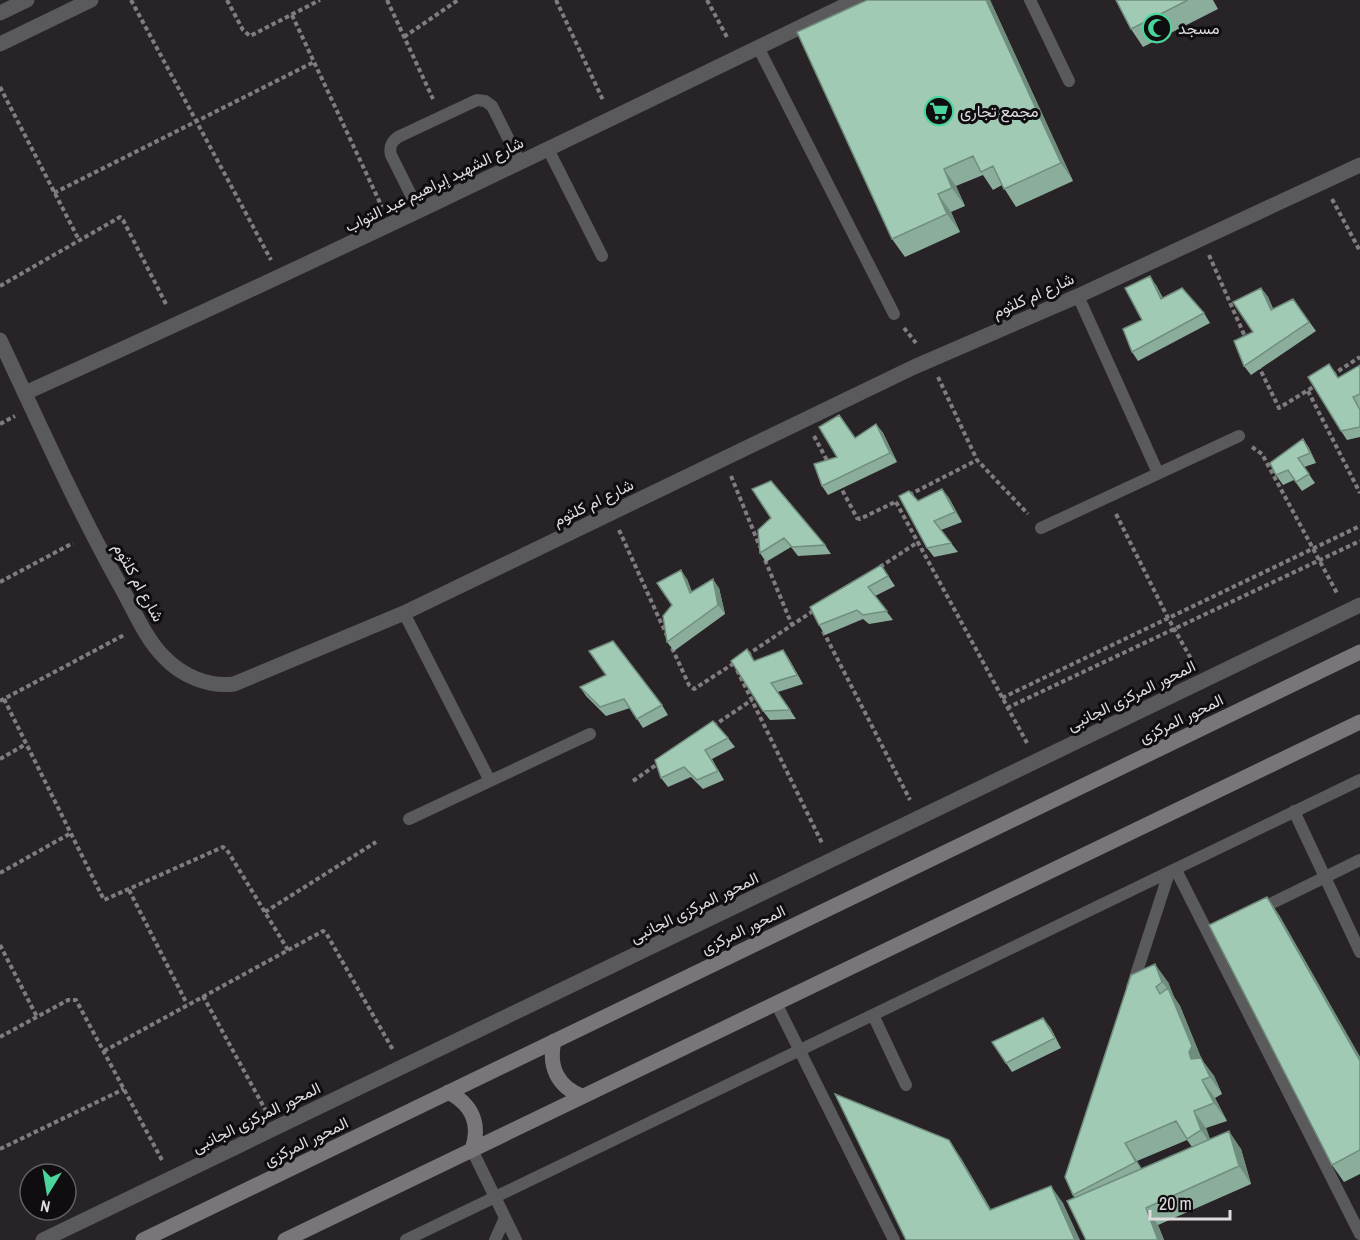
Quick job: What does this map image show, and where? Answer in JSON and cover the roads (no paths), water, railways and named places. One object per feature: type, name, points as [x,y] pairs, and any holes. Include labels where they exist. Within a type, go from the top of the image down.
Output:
[{"type":"main road","name":"المحور المركزى","points":[[143,1240],[1360,652]]},
{"type":"main road","points":[[285,1240],[1360,722]]},
{"type":"main road","points":[[554,1041],[551,1052],[556,1075],[572,1092],[582,1096]]},
{"type":"main road","points":[[448,1092],[467,1105],[473,1116],[476,1138],[472,1150]]},
{"type":"street","points":[[0,13],[27,0]]},
{"type":"street","points":[[0,44],[91,0]]},
{"type":"street","name":"شارع الشهيد إبراهيم عبد التواب","points":[[25,393],[419,211],[856,0]]},
{"type":"street","name":"شارع ام كلثوم","points":[[0,340],[91,533],[154,646],[177,668],[190,676],[221,685],[234,684],[404,613],[930,361],[1078,296],[1360,165]]},
{"type":"street","name":"المحور المركزى الجانبى","points":[[43,1240],[1353,609]]},
{"type":"lane","points":[[1030,0],[1069,81]]},
{"type":"lane","points":[[758,47],[894,314]]},
{"type":"lane","points":[[419,211],[391,155],[390,148],[398,137],[441,116],[477,99],[485,101],[492,106],[520,162]]},
{"type":"lane","points":[[548,149],[602,256]]},
{"type":"lane","points":[[1078,296],[1158,473]]},
{"type":"lane","points":[[1041,528],[1239,436]]},
{"type":"lane","points":[[404,613],[490,781]]},
{"type":"lane","points":[[409,819],[590,734]]},
{"type":"lane","points":[[406,1240],[1360,780]]},
{"type":"lane","points":[[1294,811],[1360,952]]},
{"type":"lane","points":[[1251,913],[1360,860]]},
{"type":"lane","points":[[1172,872],[1214,932],[1359,1230]]},
{"type":"lane","points":[[1129,997],[1172,872]]},
{"type":"lane","points":[[776,1003],[894,1240]]},
{"type":"lane","points":[[873,1015],[906,1085]]},
{"type":"lane","points":[[472,1150],[516,1240]]},
{"type":"lane","points":[[495,1240],[506,1218]]},
{"type":"place","name":"مسجد","points":[[1157,28]]},
{"type":"place","name":"مجمع تجارى","points":[[939,111]]}]
